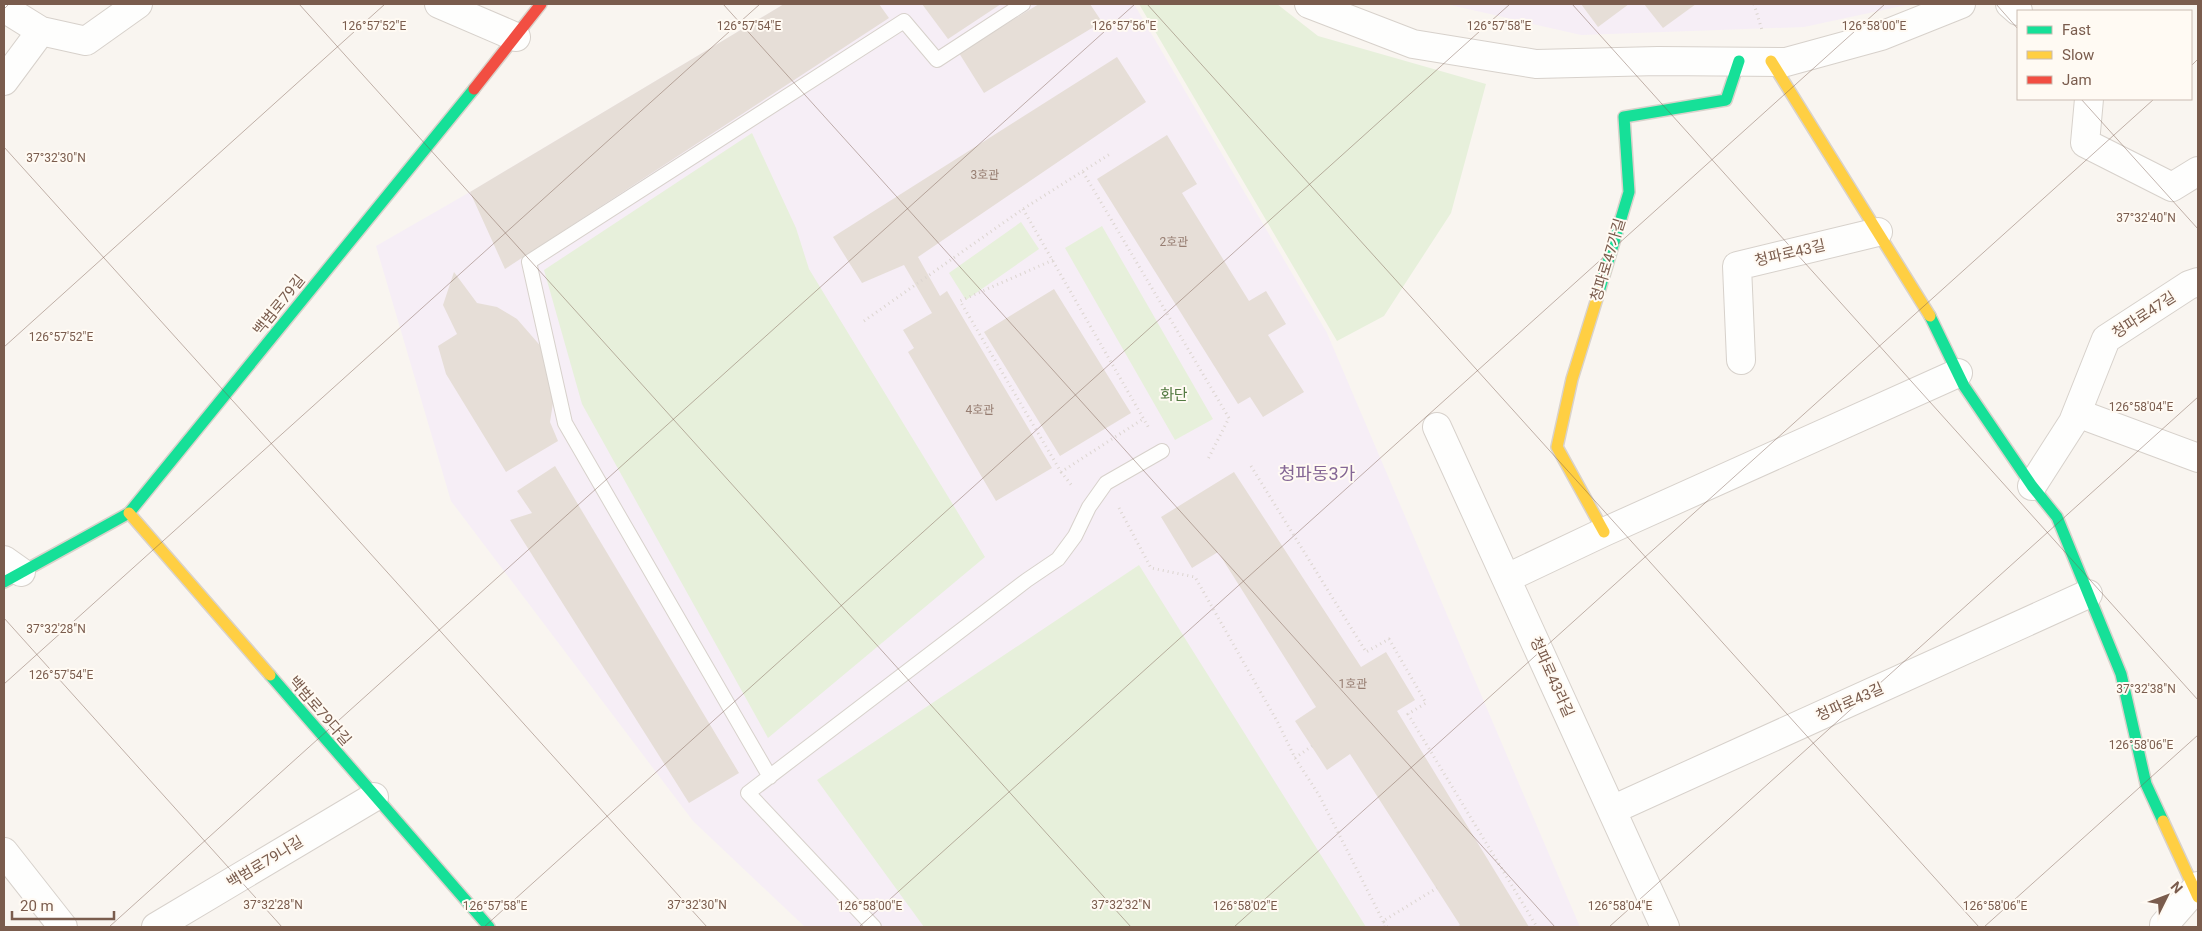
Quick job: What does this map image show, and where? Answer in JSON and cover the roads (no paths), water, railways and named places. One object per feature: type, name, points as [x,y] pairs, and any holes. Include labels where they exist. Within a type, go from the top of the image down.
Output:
[{"type":"street","points":[[4,8],[41,31],[86,41],[138,4]]},
{"type":"street","points":[[439,4],[516,37]]},
{"type":"street","name":"백범로79길","points":[[9,571],[129,513],[541,4]]},
{"type":"street","points":[[1309,4],[1413,44],[1536,64],[1658,61],[1786,62],[1881,36],[1961,4]]},
{"type":"street","points":[[4,81],[41,31]]},
{"type":"street","name":"청파로47가길","points":[[1604,532],[1557,447],[1572,380],[1629,192],[1624,118],[1726,100],[1739,61]]},
{"type":"street","points":[[1771,62],[1931,318],[1964,386],[2032,486],[2057,517],[2121,674],[2146,784],[2197,891],[2164,927]]},
{"type":"street","points":[[2089,100],[2085,143],[2172,187],[2198,171]]},
{"type":"street","name":"청파로43길","points":[[1741,360],[1737,266],[1878,232]]},
{"type":"street","name":"청파로47길","points":[[2032,486],[2073,422],[2106,339],[2189,285],[2198,282]]},
{"type":"street","points":[[1507,578],[1604,532],[1958,373]]},
{"type":"street","points":[[2077,412],[2198,458]]},
{"type":"street","name":"청파로43라길","points":[[1437,427],[1665,927]]},
{"type":"street","name":"백범로79다길","points":[[129,513],[488,927]]},
{"type":"street","name":"청파로43길","points":[[1612,810],[2088,594]]},
{"type":"street","name":"백범로79나길","points":[[156,927],[374,797]]},
{"type":"street","points":[[4,852],[63,927]]},
{"type":"lane","points":[[770,777],[565,423],[529,262],[904,21],[938,60],[1023,4]]},
{"type":"lane","points":[[874,927],[748,793],[1027,580],[1058,559],[1075,536],[1089,507],[1106,483],[1162,451]]},
{"type":"district","name":"청파동3가","points":[[1317,474]]},
{"type":"park label","name":"화단","points":[[1174,395]]}]
